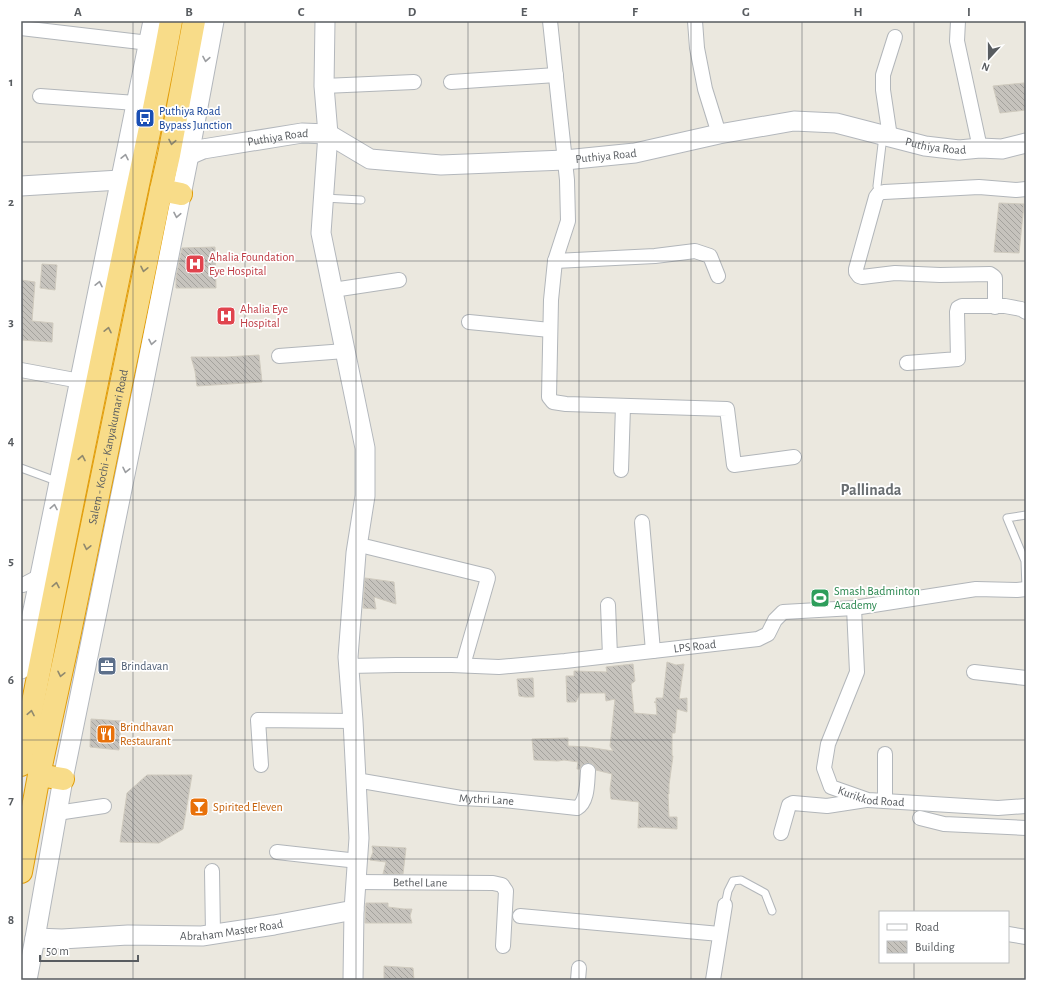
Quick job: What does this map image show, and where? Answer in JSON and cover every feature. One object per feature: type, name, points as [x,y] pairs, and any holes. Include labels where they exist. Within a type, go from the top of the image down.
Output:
[{"type":"highway","name":"Salem - Kochi - Kanyakumari Road","points":[[21,872],[30,770],[46,631],[129,181],[165,55],[171,21]]},
{"type":"highway","name":"Salem - Kochi - Kanyakumari Road","points":[[30,770],[69,637],[171,192],[169,155],[194,21]]},
{"type":"highway","points":[[46,631],[69,637]]},
{"type":"highway","points":[[30,770],[62,779]]},
{"type":"street","points":[[21,669],[80,381],[129,181],[136,103],[153,21]]},
{"type":"street","points":[[27,980],[62,779],[142,391],[171,192],[189,154],[214,21]]},
{"type":"street","points":[[325,21],[324,86],[328,134],[321,233],[365,448],[365,496],[356,553],[348,657],[360,838],[354,910],[353,980]]},
{"type":"street","points":[[550,21],[566,160],[568,222],[555,261],[551,300],[549,397],[553,402],[566,404],[727,409],[734,465],[794,458]]},
{"type":"street","points":[[695,21],[697,48],[705,89],[719,134]]},
{"type":"street","points":[[958,21],[957,41],[980,148]]},
{"type":"street","points":[[21,28],[149,42]]},
{"type":"street","points":[[886,136],[883,75],[895,37]]},
{"type":"street","points":[[451,82],[556,74]]},
{"type":"street","points":[[324,86],[414,82]]},
{"type":"street","points":[[40,96],[136,103]]},
{"type":"street","name":"Puthiya Road","points":[[189,154],[203,149],[302,133],[328,134],[370,159],[440,165],[566,160],[635,154],[719,134],[794,121],[836,123],[925,146],[959,150],[980,148],[1002,149],[1026,143]]},
{"type":"street","points":[[21,186],[129,181]]},
{"type":"street","points":[[995,306],[995,278],[990,274],[895,274],[862,277],[857,274],[856,269],[876,197],[879,193],[979,187],[1016,190],[1026,189]]},
{"type":"street","points":[[555,261],[655,256],[695,251],[710,256],[718,276]]},
{"type":"street","points":[[333,290],[399,280]]},
{"type":"street","points":[[907,363],[958,359],[958,308],[962,306],[1005,306],[1021,309],[1026,312]]},
{"type":"street","points":[[469,322],[550,330]]},
{"type":"street","points":[[279,356],[345,351]]},
{"type":"street","points":[[21,370],[80,381]]},
{"type":"street","points":[[621,470],[623,406]]},
{"type":"street","points":[[642,522],[652,651]]},
{"type":"street","points":[[368,547],[487,576],[488,578],[463,665]]},
{"type":"street","points":[[21,585],[40,576]]},
{"type":"street","name":"LPS Road","points":[[349,666],[463,665],[499,667],[610,656],[758,639],[768,634],[775,620],[783,612],[854,608],[976,589],[1026,589]]},
{"type":"street","points":[[608,605],[610,656]]},
{"type":"street","name":"Kurikkod Road","points":[[854,608],[857,672],[828,744],[824,768],[831,787],[868,800],[998,808],[1026,806]]},
{"type":"street","points":[[974,672],[1026,678]]},
{"type":"street","points":[[260,765],[258,720],[353,721]]},
{"type":"street","points":[[885,754],[885,801]]},
{"type":"street","name":"Mythri Lane","points":[[356,780],[461,798],[503,800],[577,808],[582,806],[585,799],[588,771]]},
{"type":"street","points":[[781,833],[787,811],[793,803],[827,806],[868,800]]},
{"type":"street","points":[[57,813],[104,806]]},
{"type":"street","points":[[920,818],[944,824],[1026,828]]},
{"type":"street","points":[[277,852],[358,862]]},
{"type":"street","points":[[212,871],[213,934]]},
{"type":"street","name":"Bethel Lane","points":[[356,882],[483,882],[502,885],[506,890],[503,946]]},
{"type":"street","points":[[713,980],[724,905]]},
{"type":"street","name":"Abraham Master Road","points":[[35,938],[62,939],[128,935],[202,936],[274,925],[354,910]]},
{"type":"street","points":[[520,916],[720,934]]},
{"type":"street","points":[[1009,934],[1026,937]]},
{"type":"lane","points":[[877,186],[886,136]]},
{"type":"lane","points":[[324,198],[361,200]]},
{"type":"lane","points":[[21,468],[59,482]]},
{"type":"lane","points":[[1026,515],[1007,518],[1025,561],[1026,589]]},
{"type":"lane","points":[[724,905],[733,881],[741,880],[765,893],[772,911]]},
{"type":"building","points":[[1024,83],[1026,110],[1000,113],[993,86]]},
{"type":"building","points":[[999,203],[1024,204],[1019,253],[994,252]]},
{"type":"building","points":[[215,247],[216,288],[176,288],[176,277],[182,248]]},
{"type":"building","points":[[42,264],[57,265],[55,290],[40,288]]},
{"type":"building","points":[[21,280],[35,282],[32,321],[53,323],[52,342],[21,340]]},
{"type":"building","points":[[259,355],[262,382],[197,386],[191,357]]},
{"type":"building","points":[[365,578],[394,582],[396,604],[374,597],[376,609],[363,608]]},
{"type":"building","points":[[667,662],[676,665],[684,664],[679,699],[687,698],[687,712],[677,709],[675,733],[672,733],[673,756],[668,794],[669,817],[677,817],[677,829],[638,828],[639,802],[611,799],[610,789],[612,774],[596,770],[593,764],[589,763],[581,766],[580,769],[577,769],[578,762],[564,760],[534,760],[532,739],[568,738],[568,746],[613,751],[610,746],[615,699],[606,701],[605,693],[580,693],[576,702],[567,702],[566,676],[574,676],[574,671],[607,672],[606,667],[633,664],[635,681],[631,684],[634,713],[657,715],[656,703],[654,702],[656,702],[656,698],[663,698]]},
{"type":"building","points":[[533,678],[534,697],[519,696],[517,679]]},
{"type":"building","name":"Brindhavan Restaurant","points":[[91,719],[121,721],[119,750],[90,747]]},
{"type":"building","points":[[147,775],[192,775],[183,829],[159,843],[120,842],[127,793]]},
{"type":"building","points":[[372,846],[406,848],[403,874],[383,874],[386,862],[370,860],[373,852]]},
{"type":"building","points":[[366,903],[388,903],[388,907],[412,909],[410,916],[412,923],[365,923]]},
{"type":"building","points":[[384,966],[413,968],[414,980],[384,980]]},
{"type":"place","name":"Puthiya Road Bypass Junction","points":[[145,118]]},
{"type":"place","name":"Ahalia Foundation Eye Hospital","points":[[195,264]]},
{"type":"place","name":"Ahalia Eye Hospital","points":[[226,316]]},
{"type":"place","name":"Smash Badminton Academy","points":[[820,598]]},
{"type":"place","name":"Brindavan","points":[[107,666]]},
{"type":"place","name":"Brindhavan Restaurant","points":[[106,734]]},
{"type":"place","name":"Spirited Eleven","points":[[199,807]]},
{"type":"district","name":"Pallinada","points":[[871,490]]}]
